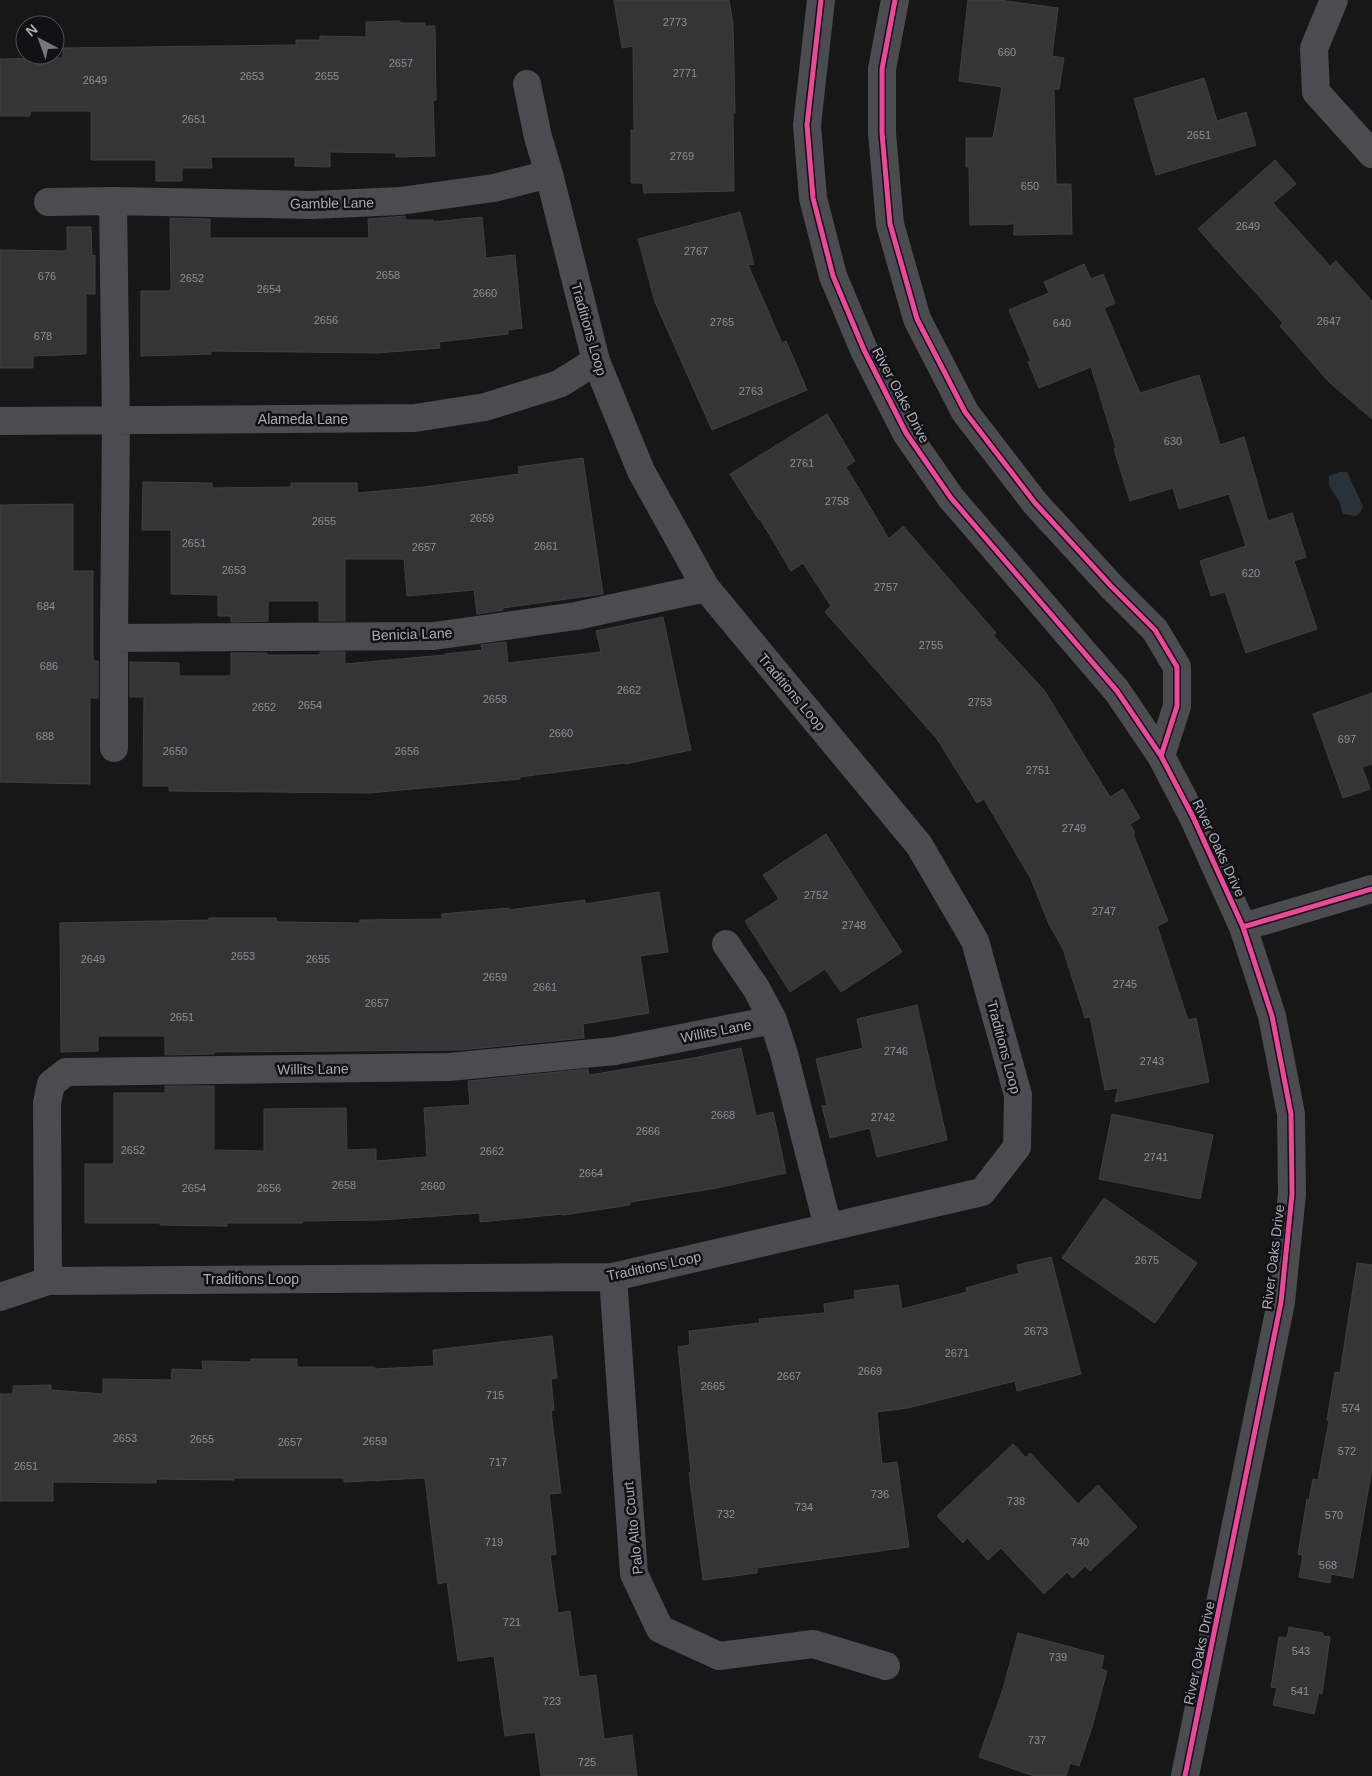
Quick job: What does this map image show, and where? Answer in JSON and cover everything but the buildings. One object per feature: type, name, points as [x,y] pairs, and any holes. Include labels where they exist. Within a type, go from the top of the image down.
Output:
[{"type":"street","name":"River Oaks Drive","points":[[821,0],[807,125],[813,198],[833,276],[864,350],[906,433],[952,498],[1117,691],[1160,756],[1193,816],[1244,927],[1272,1016],[1291,1114],[1292,1194],[1281,1302],[1185,1776]]},
{"type":"street","points":[[894,0],[882,69],[882,132],[890,224],[917,320],[965,412],[1035,503],[1154,630],[1177,666],[1177,706],[1160,756]]},
{"type":"street","points":[[1334,0],[1314,48],[1316,92],[1372,154]]},
{"type":"street","name":"Traditions Loop","points":[[0,1297],[48,1281],[613,1277],[982,1192],[1017,1147],[1018,1094],[975,941],[919,845],[706,588],[641,471],[596,361],[526,84]]},
{"type":"street","name":"Gamble Lane","points":[[48,202],[113,201],[312,205],[400,201],[494,188],[549,174]]},
{"type":"street","points":[[113,201],[116,420],[114,748]]},
{"type":"street","name":"Alameda Lane","points":[[0,421],[415,418],[485,407],[559,384],[596,361]]},
{"type":"street","name":"Benicia Lane","points":[[114,638],[434,636],[576,616],[706,588]]},
{"type":"street","points":[[1244,927],[1372,889]]},
{"type":"street","name":"Willits Lane","points":[[726,944],[756,988],[773,1020],[784,1054],[828,1227]]},
{"type":"street","name":"Willits Lane","points":[[48,1281],[47,1103],[51,1084],[66,1072],[449,1067],[615,1051],[773,1020]]},
{"type":"street","name":"Palo Alto Court","points":[[613,1277],[634,1574],[660,1628],[719,1656],[813,1644],[886,1666]]},
{"type":"shaded area","points":[[1339,472],[1347,472],[1363,506],[1356,516],[1343,514],[1339,501],[1329,486],[1329,476]]},
{"type":"cycle path","points":[[821,0],[807,125],[813,198],[833,276],[864,350],[906,433],[951,498],[1117,691],[1161,756],[1193,817],[1243,927],[1272,1016],[1291,1114],[1292,1194],[1281,1302],[1185,1776]]},
{"type":"cycle path","points":[[895,0],[882,69],[882,133],[890,224],[917,319],[965,412],[1035,503],[1111,586],[1155,630],[1177,667],[1177,706],[1161,756]]},
{"type":"cycle path","points":[[1243,927],[1372,889]]}]
